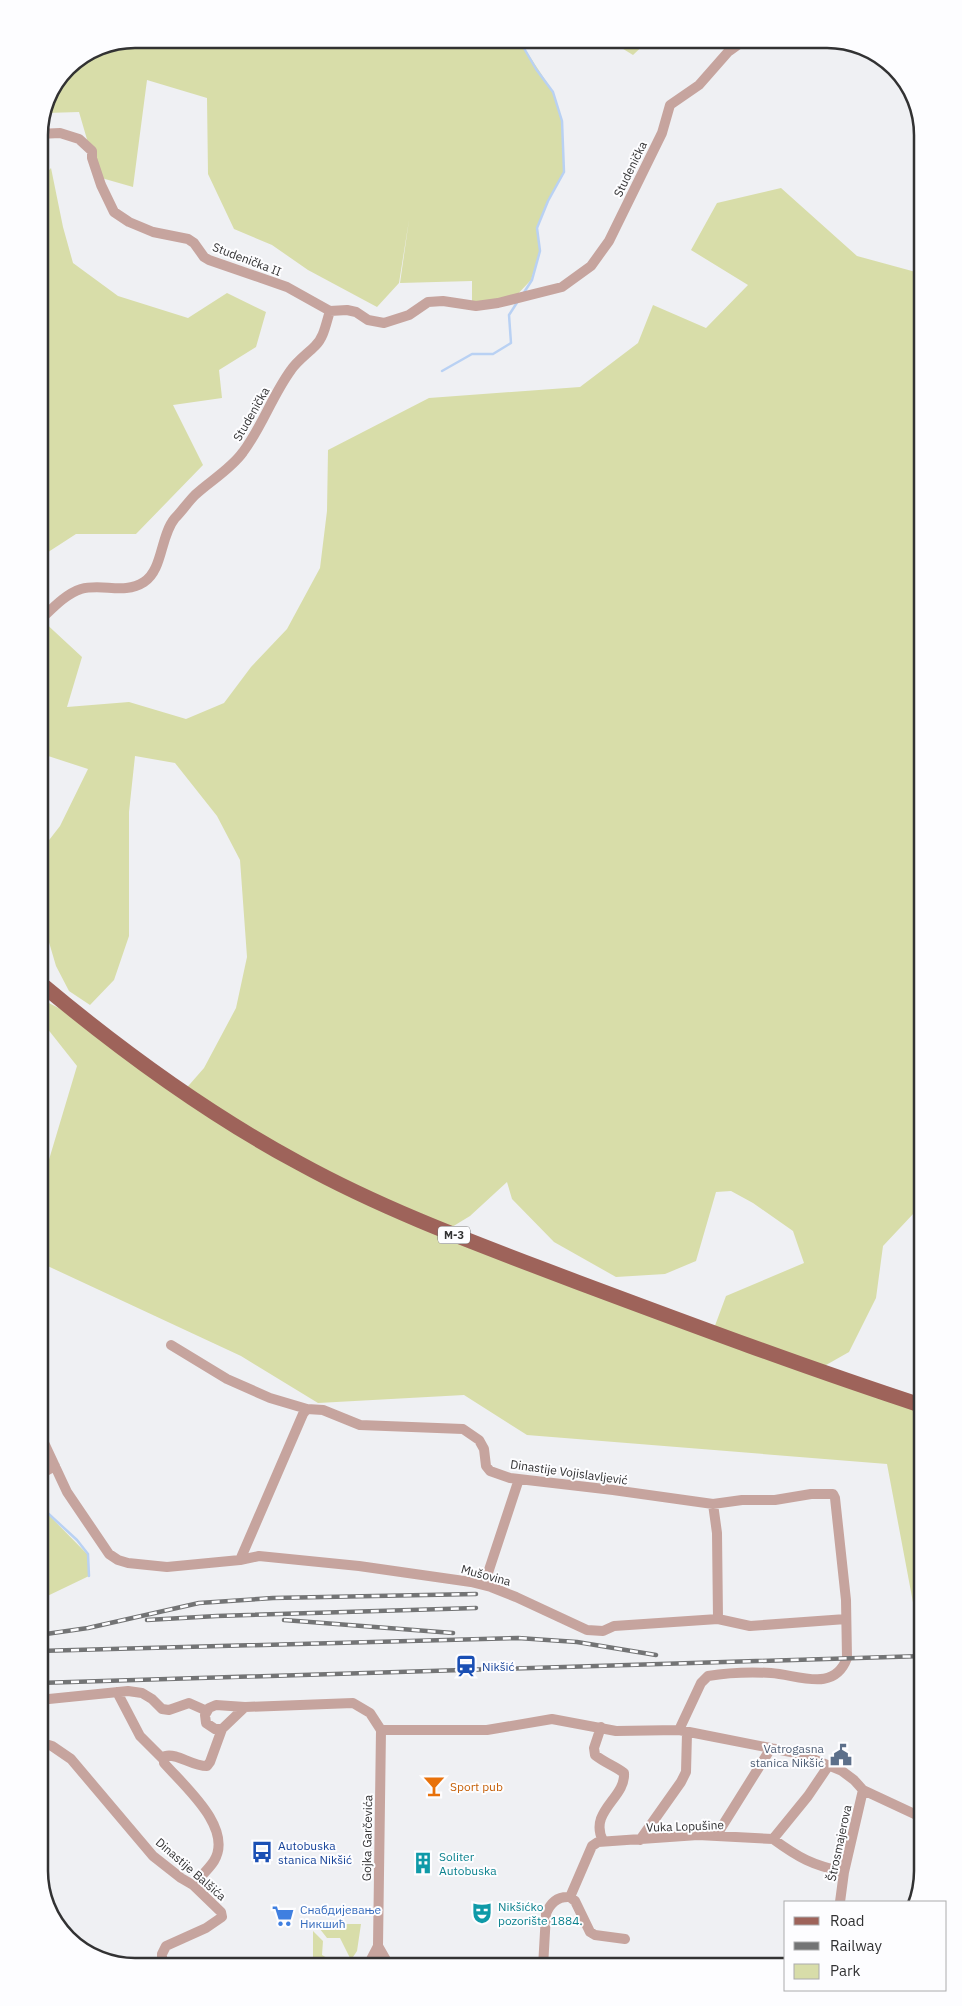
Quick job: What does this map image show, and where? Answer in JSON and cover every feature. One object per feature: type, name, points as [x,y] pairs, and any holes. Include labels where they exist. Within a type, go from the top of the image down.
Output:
[{"type":"main road","name":"M-3","points":[[48,989],[170,1084],[269,1146],[349,1189],[438,1229],[604,1292],[914,1403]]},
{"type":"street","name":"Studenička","points":[[48,613],[66,597],[79,590],[92,588],[120,590],[132,588],[145,582],[153,573],[157,564],[162,544],[170,525],[193,497],[242,453],[292,368],[316,346],[330,312],[347,310],[356,312],[368,320],[384,323],[409,315],[428,302],[476,306],[562,287],[591,266],[609,241],[662,133],[670,105],[700,85],[734,48]]},
{"type":"street","name":"Studenička II","points":[[48,134],[60,133],[79,139],[89,147],[92,151],[92,158],[101,185],[114,212],[129,222],[153,232],[188,239],[209,260],[287,287],[330,312]]},
{"type":"street","points":[[48,1451],[67,1492],[109,1554],[118,1560],[167,1567],[240,1560],[303,1414],[307,1409],[270,1398],[227,1380],[171,1344]]},
{"type":"street","name":"Dinastije Vojislavljević","points":[[307,1409],[323,1410],[360,1426],[463,1430],[479,1440],[484,1449],[486,1466],[490,1471],[519,1479],[713,1504],[742,1500],[774,1500],[811,1494],[833,1494],[846,1600],[846,1619]]},
{"type":"street","points":[[48,1470],[55,1466]]},
{"type":"street","points":[[484,1585],[519,1479]]},
{"type":"street","points":[[640,1840],[686,1772],[683,1731],[701,1683],[708,1676],[771,1673],[813,1680],[834,1676],[844,1666],[847,1658],[846,1619],[750,1626],[718,1619],[716,1533],[713,1504]]},
{"type":"street","name":"Mušovina","points":[[240,1560],[259,1556],[360,1566],[484,1585],[516,1597],[587,1630],[603,1631],[614,1626],[718,1619]]},
{"type":"street","points":[[48,1699],[118,1692],[142,1692],[162,1709],[169,1710],[189,1703],[207,1711]]},
{"type":"street","points":[[118,1692],[140,1736],[164,1760],[164,1763],[208,1813],[219,1837],[218,1849],[214,1860],[193,1885]]},
{"type":"street","points":[[222,1729],[215,1729],[206,1723],[205,1715],[208,1708],[216,1705],[246,1707],[353,1703],[370,1713],[381,1730],[487,1730],[552,1719],[616,1731],[683,1731],[801,1754],[829,1765],[854,1780],[863,1790],[914,1814]]},
{"type":"street","points":[[164,1760],[166,1756],[170,1755],[197,1766],[207,1766],[222,1729],[246,1707]]},
{"type":"street","points":[[570,1897],[592,1846],[603,1841],[598,1833],[599,1823],[605,1810],[625,1781],[624,1773],[617,1767],[605,1763],[595,1755],[594,1748],[601,1727]]},
{"type":"street","name":"Gojka Garčevića","points":[[378,1946],[381,1730]]},
{"type":"street","name":"Dinastije Balšića","points":[[48,1745],[72,1759],[153,1856],[193,1885],[221,1912],[222,1917],[206,1928],[166,1946],[162,1958]]},
{"type":"street","points":[[716,1836],[771,1748]]},
{"type":"street","points":[[829,1765],[808,1796],[773,1839],[801,1859],[824,1868],[844,1872]]},
{"type":"street","name":"Štrosmajerova","points":[[840,1901],[844,1872],[863,1790]]},
{"type":"street","name":"Vuka Lopušine","points":[[603,1841],[716,1836],[759,1840],[773,1839]]},
{"type":"street","points":[[544,1958],[546,1914],[548,1908],[559,1898],[570,1897],[575,1901],[586,1928],[590,1932],[595,1935],[625,1939]]},
{"type":"street","points":[[372,1958],[378,1946]]},
{"type":"street","points":[[378,1946],[385,1958]]},
{"type":"green space","points":[[524,48],[553,92],[562,121],[564,172],[550,197],[537,228],[540,251],[531,280],[513,299],[472,306],[472,281],[400,283],[409,220],[399,283],[377,307],[308,270],[272,245],[234,229],[208,174],[207,98],[147,80],[133,187],[98,177],[79,112],[50,113],[62,86],[73,73],[86,62],[101,54],[117,49]]},
{"type":"green space","points":[[622,48],[640,48],[633,55]]},
{"type":"green space","points":[[51,168],[63,227],[73,263],[118,296],[188,318],[227,293],[266,312],[256,347],[219,370],[222,398],[173,405],[203,465],[136,534],[76,534],[48,552],[48,171]]},
{"type":"green space","points":[[781,188],[857,256],[914,272],[914,1213],[883,1246],[876,1298],[849,1352],[819,1369],[914,1403],[914,1608],[887,1464],[527,1435],[464,1395],[318,1403],[241,1356],[48,1266],[48,1163],[77,1066],[48,1029],[48,1003],[94,1026],[183,1092],[204,1068],[236,1008],[247,957],[240,860],[217,816],[175,763],[135,756],[129,812],[129,936],[114,980],[90,1005],[69,991],[56,966],[48,939],[48,841],[60,826],[88,769],[48,756],[48,625],[82,657],[67,707],[129,702],[186,719],[224,703],[251,667],[287,629],[320,568],[327,511],[328,450],[429,398],[580,387],[638,343],[653,305],[706,328],[748,285],[691,250],[717,203]],"holes":[[[507,1182],[512,1199],[554,1242],[616,1277],[665,1274],[696,1261],[716,1192],[731,1191],[753,1203],[793,1231],[804,1263],[726,1296],[713,1331],[447,1230],[470,1216]]]},
{"type":"green space","points":[[48,1514],[89,1556],[89,1576],[48,1596]]},
{"type":"green space","points":[[316,1924],[361,1924],[357,1951],[352,1958],[350,1958],[340,1938],[327,1938]]},
{"type":"green space","points":[[313,1931],[323,1941],[322,1955],[327,1958],[313,1958]]},
{"type":"waterway","points":[[523,294],[532,280],[540,251],[537,228],[548,201],[564,172],[562,121],[553,92],[524,48]]},
{"type":"waterway","points":[[442,371],[472,354],[493,354],[511,343],[509,315],[518,301]]},
{"type":"waterway","points":[[48,1513],[77,1540],[88,1554],[89,1576]]},
{"type":"railway","points":[[48,1634],[88,1628],[199,1603],[273,1598],[476,1594]]},
{"type":"railway","points":[[147,1620],[476,1608]]},
{"type":"railway","points":[[284,1620],[453,1633]]},
{"type":"railway","points":[[48,1651],[518,1638],[577,1642],[656,1655]]},
{"type":"railway","points":[[48,1683],[914,1656]]},
{"type":"place","name":"Nikšić","points":[[466,1666]]},
{"type":"place","name":"Vatrogasna stanica Nikšić","points":[[841,1755]]},
{"type":"place","name":"Sport pub","points":[[434,1786]]},
{"type":"place","name":"Autobuska stanica Nikšić","points":[[262,1852]]},
{"type":"place","name":"Soliter Autobuska","points":[[423,1863]]},
{"type":"place","name":"Nikšićko pozorište 1884.","points":[[482,1913]]},
{"type":"place","name":"Снабдијевање Никшић","points":[[283,1916]]}]
